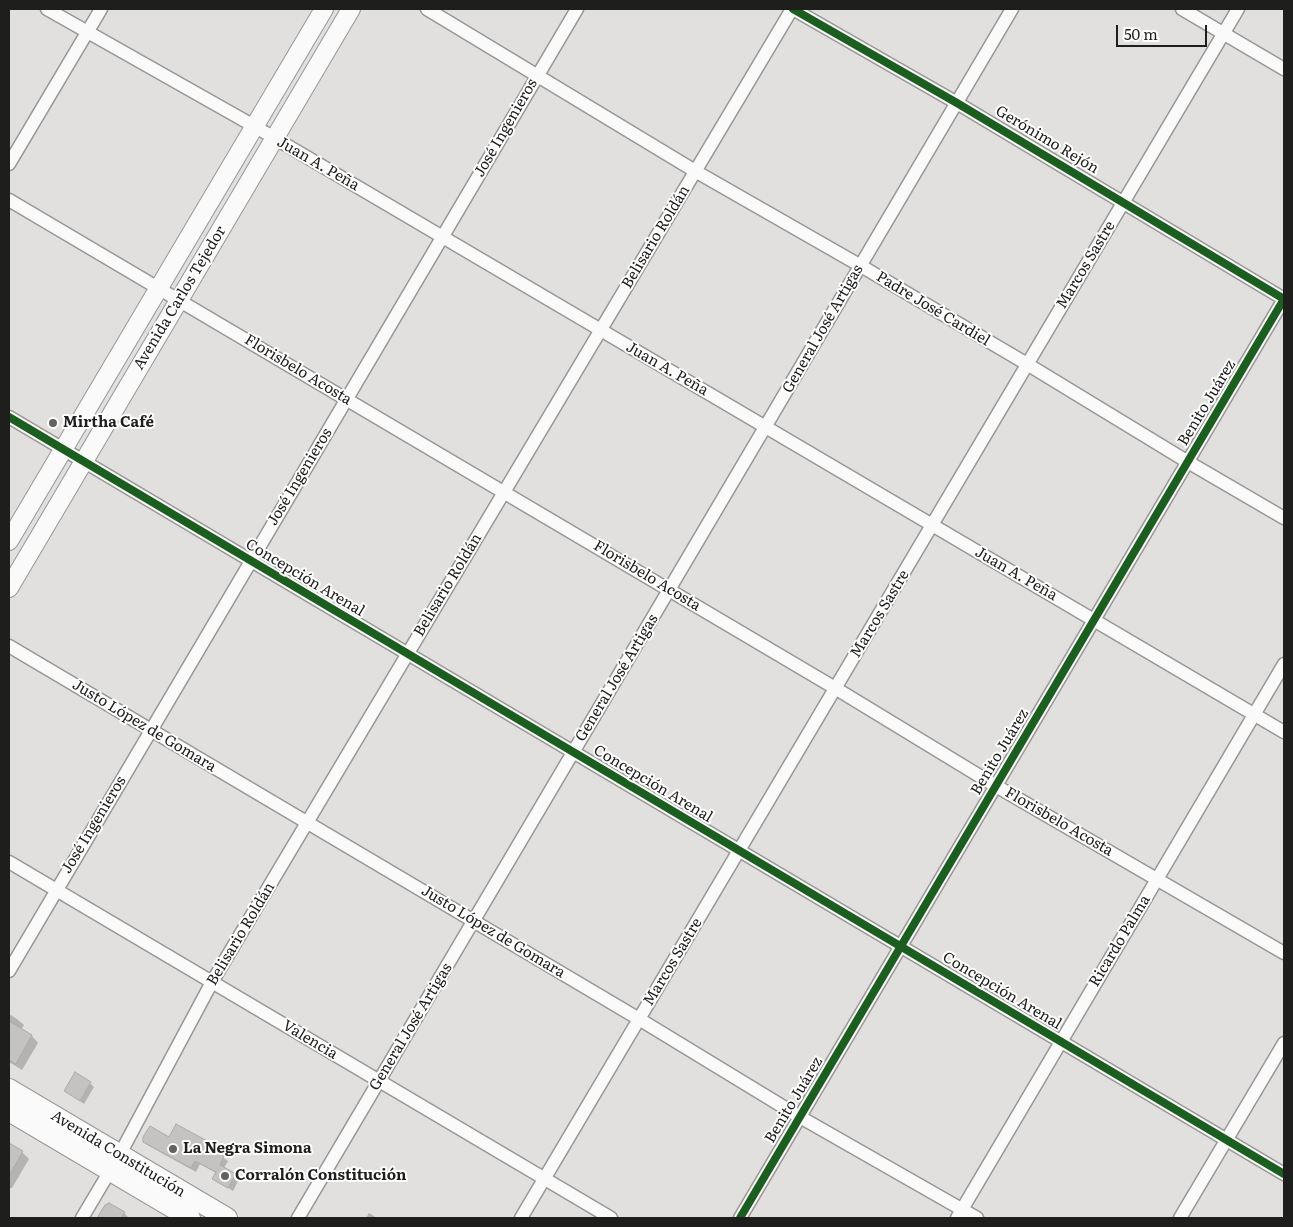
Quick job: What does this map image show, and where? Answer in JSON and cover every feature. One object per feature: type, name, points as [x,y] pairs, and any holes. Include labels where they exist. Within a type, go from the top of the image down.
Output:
[{"type":"main road","name":"Avenida Carlos Tejedor","points":[[9,541],[324,9]]},
{"type":"main road","name":"Avenida Carlos Tejedor","points":[[9,588],[351,9]]},
{"type":"main road","name":"Avenida Constitución","points":[[9,1089],[190,1218]]},
{"type":"main road","name":"Avenida Constitución","points":[[9,1111],[227,1218]]},
{"type":"street","name":"Juan A. Peña","points":[[47,9],[254,126],[1284,732]]},
{"type":"street","points":[[9,164],[101,9]]},
{"type":"street","name":"Padre José Cardiel","points":[[427,9],[695,171],[1027,364],[1284,518]]},
{"type":"street","name":"José Ingenieros","points":[[9,971],[577,9]]},
{"type":"street","name":"Gerónimo Rejón","points":[[792,9],[957,103],[1284,300]]},
{"type":"street","name":"Belisario Roldán","points":[[82,1218],[115,1163],[212,982],[792,9]]},
{"type":"street","name":"General José Artigas","points":[[298,1218],[1012,9]]},
{"type":"street","points":[[1182,9],[1284,69]]},
{"type":"street","name":"Marcos Sastre","points":[[521,1218],[1238,9]]},
{"type":"street","name":"Florisbelo Acosta","points":[[9,200],[836,688],[996,786],[1284,953]]},
{"type":"street","name":"Benito Juárez","points":[[740,1218],[1284,300]]},
{"type":"street","name":"Concepción Arenal","points":[[9,417],[250,562],[1284,1174]]},
{"type":"street","name":"Justo López de Gomara","points":[[9,646],[639,1019],[959,1214],[976,1218]]},
{"type":"street","name":"Ricardo Palma","points":[[959,1214],[1284,664]]},
{"type":"street","name":"Valencia","points":[[9,862],[611,1218]]},
{"type":"street","points":[[1180,1218],[1284,1043]]},
{"type":"building","points":[[9,1021],[32,1035],[16,1064],[9,1060]]},
{"type":"building","points":[[75,1072],[91,1082],[80,1101],[64,1091]]},
{"type":"building","points":[[176,1124],[211,1143],[209,1148],[224,1156],[220,1165],[236,1174],[228,1188],[212,1179],[216,1172],[195,1161],[191,1168],[143,1142],[143,1137],[150,1126],[169,1137]]},
{"type":"building","points":[[9,1143],[23,1151],[9,1176]]},
{"type":"building","points":[[109,1203],[125,1212],[121,1218],[97,1218],[105,1205]]},
{"type":"cycle path","points":[[740,1218],[1284,299],[957,103],[793,9]]},
{"type":"cycle path","points":[[9,417],[1284,1174]]},
{"type":"place","name":"Mirtha Café","points":[[53,423]]},
{"type":"place","name":"La Negra Simona","points":[[173,1149]]},
{"type":"place","name":"Corralón Constitución","points":[[225,1176]]}]
